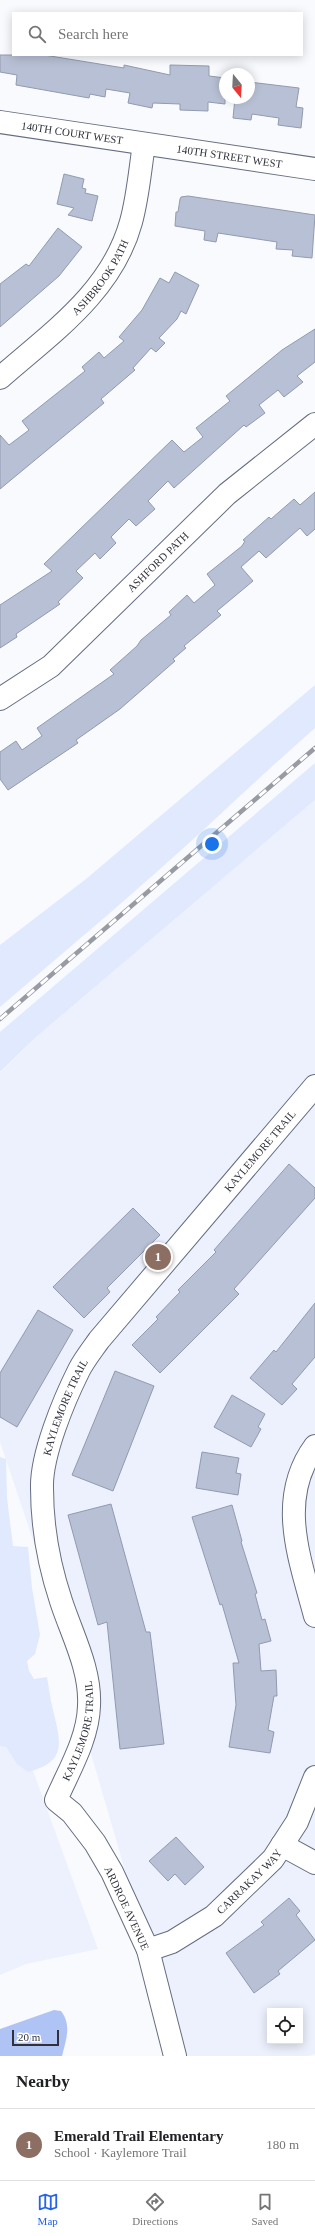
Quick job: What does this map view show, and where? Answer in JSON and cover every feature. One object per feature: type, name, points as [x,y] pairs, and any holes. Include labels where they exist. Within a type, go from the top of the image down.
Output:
[{"type":"street","name":"140TH COURT WEST","points":[[0,122],[144,144]]},
{"type":"street","name":"140TH STREET WEST","points":[[144,144],[315,169]]},
{"type":"street","name":"ASHBROOK PATH","points":[[0,378],[89,299],[110,271],[119,255],[132,222],[144,144]]},
{"type":"street","name":"ASHFORD PATH","points":[[0,699],[51,666],[227,494],[315,424]]},
{"type":"street","name":"KAYLEMORE TRAIL","points":[[56,1800],[85,1733],[90,1706],[86,1672],[52,1568],[44,1520],[41,1487],[48,1453],[58,1420],[79,1370],[99,1340],[315,1086]]},
{"type":"street","points":[[315,1446],[296,1480],[293,1504],[297,1543],[315,1616]]},
{"type":"street","name":"CARRAKAY WAY","points":[[148,1950],[172,1942],[214,1916],[273,1859],[297,1822],[315,1778]]},
{"type":"street","name":"ARDROE AVENUE","points":[[56,1800],[72,1813],[95,1843],[112,1872],[148,1950],[175,2056]]},
{"type":"street","points":[[282,1845],[315,1863]]},
{"type":"shaded area","points":[[315,685],[315,728],[107,916],[0,1007],[0,945],[86,879]]},
{"type":"shaded area","points":[[315,763],[315,800],[35,1038],[0,1072],[0,1032]]},
{"type":"shaded area","points":[[315,800],[315,2054],[308,2056],[179,2056],[85,1733],[89,1706],[0,1442],[0,1073],[35,1038]]},
{"type":"shaded area","points":[[0,1457],[6,1459],[7,1498],[13,1546],[28,1547],[32,1588],[40,1635],[35,1654],[27,1661],[29,1671],[34,1679],[47,1677],[59,1741],[58,1750],[55,1757],[49,1763],[41,1768],[28,1772],[17,1764],[6,1747],[0,1746]]},
{"type":"shaded area","points":[[20,1735],[98,1949],[26,1964],[0,1975],[0,1741]]},
{"type":"water","points":[[54,2010],[61,2011],[67,2027],[62,2056],[0,2056],[0,2029]]},
{"type":"building","points":[[0,55],[50,56],[124,68],[124,65],[170,75],[170,65],[209,66],[209,76],[219,77],[219,103],[208,102],[208,111],[180,110],[180,104],[153,103],[152,108],[128,103],[130,93],[106,89],[105,97],[90,94],[89,98],[16,85],[17,75],[0,72]]},
{"type":"building","points":[[255,83],[299,88],[296,107],[303,108],[301,128],[278,125],[279,118],[252,114],[251,120],[233,118],[234,104],[255,104]]},
{"type":"building","points":[[64,174],[84,179],[82,188],[86,189],[85,193],[98,196],[92,221],[68,215],[74,208],[57,204]]},
{"type":"building","points":[[188,196],[315,215],[312,258],[292,256],[293,250],[276,249],[277,242],[218,233],[216,242],[204,240],[205,231],[175,226],[176,212],[178,212],[180,199],[181,197]]},
{"type":"building","points":[[58,228],[82,247],[59,276],[0,327],[0,284],[26,264],[29,266]]},
{"type":"building","points":[[175,272],[199,285],[186,314],[181,311],[177,319],[159,338],[165,343],[156,352],[151,348],[133,368],[135,370],[101,399],[104,403],[0,489],[0,435],[9,445],[29,430],[22,421],[85,371],[82,367],[99,352],[104,358],[124,341],[119,337],[142,310],[160,278],[169,283]]},
{"type":"building","points":[[315,329],[315,362],[297,376],[303,382],[284,397],[278,390],[259,405],[265,413],[246,427],[244,425],[174,488],[168,481],[148,501],[155,509],[136,526],[129,519],[111,537],[116,543],[100,559],[95,553],[76,571],[83,578],[58,602],[60,604],[16,634],[17,637],[0,648],[0,605],[52,571],[44,564],[172,440],[184,452],[203,437],[196,428],[230,401],[226,396],[282,350]]},
{"type":"building","points":[[315,492],[315,529],[307,536],[300,528],[266,558],[259,551],[241,567],[253,581],[217,611],[221,615],[184,646],[186,648],[173,659],[175,661],[120,709],[76,740],[78,743],[8,790],[0,779],[0,752],[16,741],[22,750],[42,736],[37,728],[114,674],[110,670],[137,646],[141,640],[171,615],[169,612],[187,595],[194,603],[215,585],[207,574],[242,546],[245,541],[243,540],[269,517],[271,519],[294,499],[300,505]]},
{"type":"building","points":[[289,1164],[315,1188],[315,1198],[234,1289],[239,1294],[160,1373],[132,1345],[158,1319],[156,1317],[180,1292],[178,1290],[216,1252],[214,1250]]},
{"type":"building","points":[[133,1208],[160,1235],[107,1288],[110,1292],[84,1318],[53,1287]]},
{"type":"building","points":[[315,1303],[315,1357],[292,1384],[297,1389],[282,1405],[250,1378],[274,1350],[276,1352]]},
{"type":"building","points":[[38,1310],[73,1330],[17,1427],[0,1417],[0,1373]]},
{"type":"building","points":[[115,1371],[154,1386],[113,1491],[72,1475]]},
{"type":"building","points":[[232,1395],[265,1414],[258,1427],[261,1429],[251,1447],[214,1427]]},
{"type":"building","points":[[202,1452],[239,1458],[236,1473],[241,1474],[238,1495],[196,1488]]},
{"type":"building","points":[[111,1504],[146,1632],[150,1632],[164,1744],[120,1749],[107,1622],[98,1625],[68,1515]]},
{"type":"building","points":[[232,1505],[242,1541],[241,1542],[257,1593],[255,1594],[262,1620],[265,1619],[271,1641],[259,1644],[261,1671],[276,1670],[277,1696],[274,1696],[268,1730],[274,1732],[270,1753],[229,1747],[236,1705],[233,1663],[239,1663],[222,1604],[220,1605],[192,1517]]},
{"type":"building","points":[[176,1837],[204,1867],[185,1885],[175,1874],[168,1881],[149,1861]]},
{"type":"building","points":[[289,1898],[300,1911],[296,1915],[315,1940],[278,1971],[280,1974],[254,1993],[226,1953],[264,1925],[261,1922]]},
{"type":"railway","points":[[0,1019],[315,748]]},
{"type":"place","name":"Emerald Trail Elementary","points":[[158,1257]]}]
